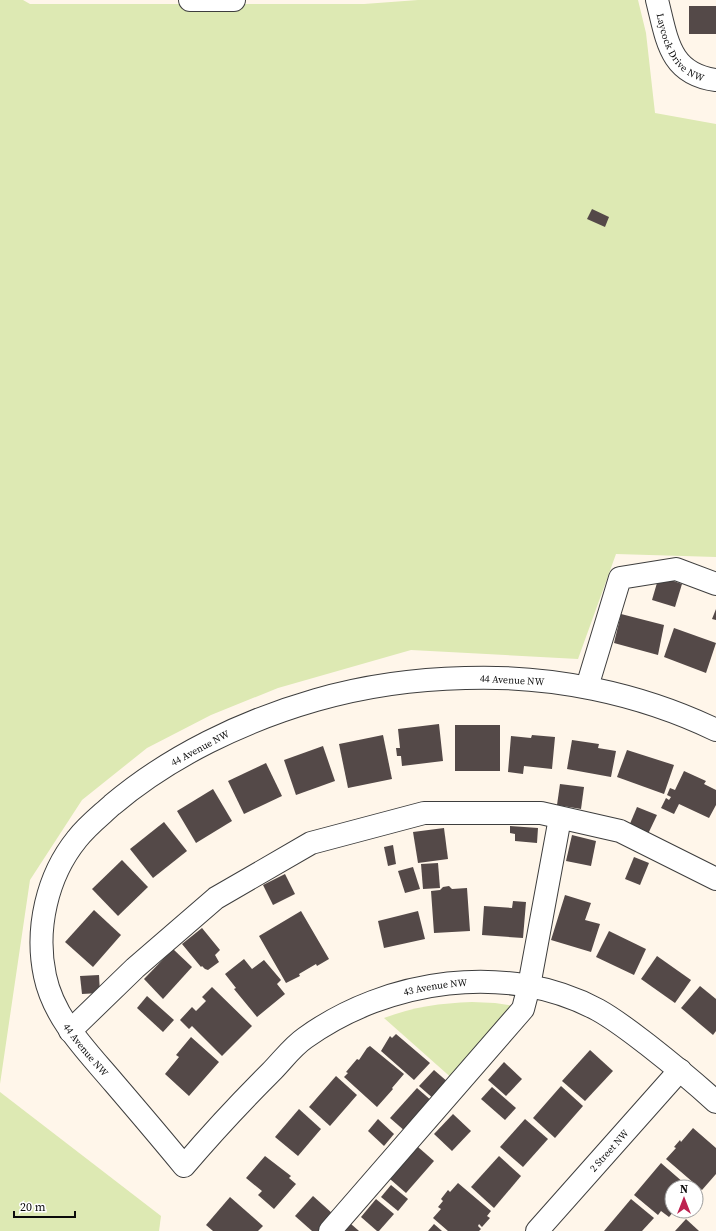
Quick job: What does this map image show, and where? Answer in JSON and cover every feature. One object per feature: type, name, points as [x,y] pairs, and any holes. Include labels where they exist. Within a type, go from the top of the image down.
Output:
[{"type":"street","points":[[190,0],[234,0]]},
{"type":"street","name":"Laycock Drive NW","points":[[658,0],[667,40],[682,67],[695,75],[716,80]]},
{"type":"street","points":[[587,687],[620,578],[676,569],[716,584]]},
{"type":"street","name":"44 Avenue NW","points":[[184,1166],[70,1031],[50,995],[43,963],[42,936],[44,917],[50,891],[64,858],[76,840],[91,823],[117,801],[155,773],[186,754],[253,722],[291,708],[350,692],[384,685],[424,680],[513,678],[587,687],[669,711],[716,730]]},
{"type":"street","points":[[70,1031],[135,968],[216,898],[311,843],[424,813],[541,813],[620,831],[716,879]]},
{"type":"street","points":[[330,1231],[523,1009],[529,986],[560,818]]},
{"type":"street","name":"43 Avenue NW","points":[[184,1166],[229,1115],[303,1040],[326,1024],[350,1011],[402,992],[429,986],[478,982],[504,983],[529,986],[574,1000],[596,1009],[617,1021],[680,1070],[716,1102]]},
{"type":"street","name":"2 Street NW","points":[[537,1231],[680,1070]]},
{"type":"green space","points":[[0,0],[23,0],[30,4],[364,4],[418,0],[638,0],[646,33],[655,113],[716,124],[716,557],[616,554],[578,659],[411,650],[278,688],[211,715],[147,748],[82,800],[30,880],[0,1084]]},
{"type":"green space","points":[[472,1002],[514,1006],[455,1081],[384,1018],[427,1006]]},
{"type":"green space","points":[[0,1092],[161,1216],[159,1231],[0,1231]]},
{"type":"building","points":[[689,6],[716,6],[716,34],[689,34]]},
{"type":"building","points":[[592,209],[609,217],[605,227],[587,219]]},
{"type":"building","points":[[659,576],[682,584],[675,607],[652,600]]},
{"type":"building","points":[[716,609],[716,620],[712,619]]},
{"type":"building","points":[[621,614],[664,625],[658,655],[614,643]]},
{"type":"building","points":[[674,628],[716,643],[706,673],[664,657]]},
{"type":"building","points":[[439,724],[443,761],[402,766],[401,756],[397,756],[396,748],[400,748],[398,729]]},
{"type":"building","points":[[455,725],[500,725],[500,771],[455,771]]},
{"type":"building","points":[[383,735],[392,779],[348,788],[339,744]]},
{"type":"building","points":[[532,735],[555,737],[552,769],[524,766],[523,774],[508,772],[511,736],[531,738]]},
{"type":"building","points":[[572,740],[599,744],[598,748],[616,751],[611,777],[567,769]]},
{"type":"building","points":[[323,746],[335,781],[296,795],[284,760]]},
{"type":"building","points":[[627,750],[674,765],[664,794],[617,777]]},
{"type":"building","points":[[266,763],[282,796],[244,814],[228,781]]},
{"type":"building","points":[[684,771],[706,781],[704,784],[716,790],[716,805],[709,818],[679,804],[674,814],[661,808],[666,798],[669,800],[671,797],[667,795],[670,788],[675,790]]},
{"type":"building","points":[[560,784],[584,787],[581,809],[557,805]]},
{"type":"building","points":[[213,789],[232,821],[196,843],[177,811]]},
{"type":"building","points":[[637,807],[657,815],[648,834],[629,826]]},
{"type":"building","points":[[164,822],[187,851],[153,878],[130,849]]},
{"type":"building","points":[[510,826],[538,828],[537,843],[515,841],[515,834],[510,833]]},
{"type":"building","points":[[444,828],[448,859],[418,863],[413,832]]},
{"type":"building","points":[[572,835],[596,841],[591,866],[566,861]]},
{"type":"building","points":[[393,845],[396,864],[388,866],[384,847]]},
{"type":"building","points":[[634,857],[649,863],[640,885],[625,879]]},
{"type":"building","points":[[122,860],[148,887],[118,916],[92,889]]},
{"type":"building","points":[[438,863],[440,888],[423,889],[421,864]]},
{"type":"building","points":[[413,867],[420,889],[405,893],[398,871]]},
{"type":"building","points":[[285,874],[295,894],[273,905],[263,885]]},
{"type":"building","points":[[449,886],[452,889],[467,888],[470,931],[434,933],[431,891],[440,890],[443,887]]},
{"type":"building","points":[[565,895],[591,903],[585,920],[600,924],[591,952],[551,940]]},
{"type":"building","points":[[513,901],[526,902],[523,938],[482,935],[484,906],[512,908]]},
{"type":"building","points":[[94,910],[121,935],[93,967],[65,942]]},
{"type":"building","points":[[301,911],[329,959],[317,966],[316,964],[299,974],[300,976],[286,983],[259,936]]},
{"type":"building","points":[[418,911],[425,939],[384,948],[378,921]]},
{"type":"building","points":[[202,928],[220,950],[215,955],[219,962],[208,970],[202,966],[201,967],[182,944]]},
{"type":"building","points":[[609,931],[646,949],[634,975],[596,957]]},
{"type":"building","points":[[173,949],[192,967],[163,999],[144,979]]},
{"type":"building","points":[[657,956],[691,980],[675,1003],[641,979]]},
{"type":"building","points":[[244,959],[252,969],[264,960],[281,980],[277,984],[285,994],[257,1017],[234,989],[236,988],[225,974]]},
{"type":"building","points":[[99,975],[100,993],[82,994],[80,976]]},
{"type":"building","points":[[700,986],[716,999],[716,1031],[713,1035],[681,1008]]},
{"type":"building","points":[[212,987],[252,1026],[222,1056],[192,1026],[189,1029],[180,1020],[192,1007],[196,1011],[206,1001],[202,997]]},
{"type":"building","points":[[147,996],[174,1020],[163,1032],[137,1008]]},
{"type":"building","points":[[396,1034],[430,1063],[414,1080],[381,1051],[390,1036],[392,1038]]},
{"type":"building","points":[[191,1037],[219,1062],[189,1096],[165,1074],[179,1057],[176,1055]]},
{"type":"building","points":[[370,1046],[404,1074],[377,1107],[344,1077],[348,1073],[346,1072],[357,1059],[359,1060]]},
{"type":"building","points":[[590,1050],[613,1071],[585,1101],[562,1081]]},
{"type":"building","points":[[504,1062],[522,1079],[506,1096],[488,1080]]},
{"type":"building","points":[[434,1070],[449,1083],[435,1100],[419,1086]]},
{"type":"building","points":[[336,1076],[357,1095],[330,1126],[309,1107]]},
{"type":"building","points":[[561,1086],[583,1106],[555,1138],[533,1118]]},
{"type":"building","points":[[492,1087],[516,1108],[505,1120],[481,1099]]},
{"type":"building","points":[[417,1088],[433,1102],[406,1132],[390,1118]]},
{"type":"building","points":[[299,1109],[321,1129],[298,1156],[275,1137]]},
{"type":"building","points":[[453,1114],[471,1131],[452,1151],[434,1134]]},
{"type":"building","points":[[378,1119],[394,1134],[384,1146],[368,1131]]},
{"type":"building","points":[[525,1119],[548,1139],[523,1167],[500,1147]]},
{"type":"building","points":[[693,1128],[716,1148],[716,1174],[704,1188],[704,1179],[689,1179],[666,1159],[676,1148],[674,1147],[680,1140],[681,1142]]},
{"type":"building","points":[[418,1147],[434,1161],[406,1193],[390,1179]]},
{"type":"building","points":[[265,1156],[291,1176],[289,1178],[296,1184],[274,1209],[258,1195],[262,1191],[246,1178]]},
{"type":"building","points":[[499,1156],[521,1176],[494,1208],[471,1187]]},
{"type":"building","points":[[661,1163],[679,1179],[664,1179],[664,1213],[661,1211],[658,1215],[634,1195]]},
{"type":"building","points":[[458,1183],[491,1211],[487,1216],[490,1218],[482,1227],[479,1224],[478,1226],[481,1229],[479,1231],[448,1231],[433,1218],[441,1209],[438,1207],[443,1201],[441,1199],[448,1190],[450,1192]]},
{"type":"building","points":[[391,1185],[408,1199],[398,1211],[381,1197]]},
{"type":"building","points":[[313,1196],[333,1214],[318,1231],[312,1231],[295,1216]]},
{"type":"building","points":[[230,1197],[263,1226],[258,1231],[213,1231],[206,1225]]},
{"type":"building","points":[[376,1199],[394,1214],[379,1231],[377,1231],[361,1217]]},
{"type":"building","points":[[631,1199],[654,1218],[642,1231],[604,1231]]},
{"type":"building","points":[[686,1219],[699,1231],[675,1231]]},
{"type":"building","points":[[351,1224],[359,1231],[345,1231]]},
{"type":"building","points":[[434,1224],[442,1231],[428,1231]]}]
